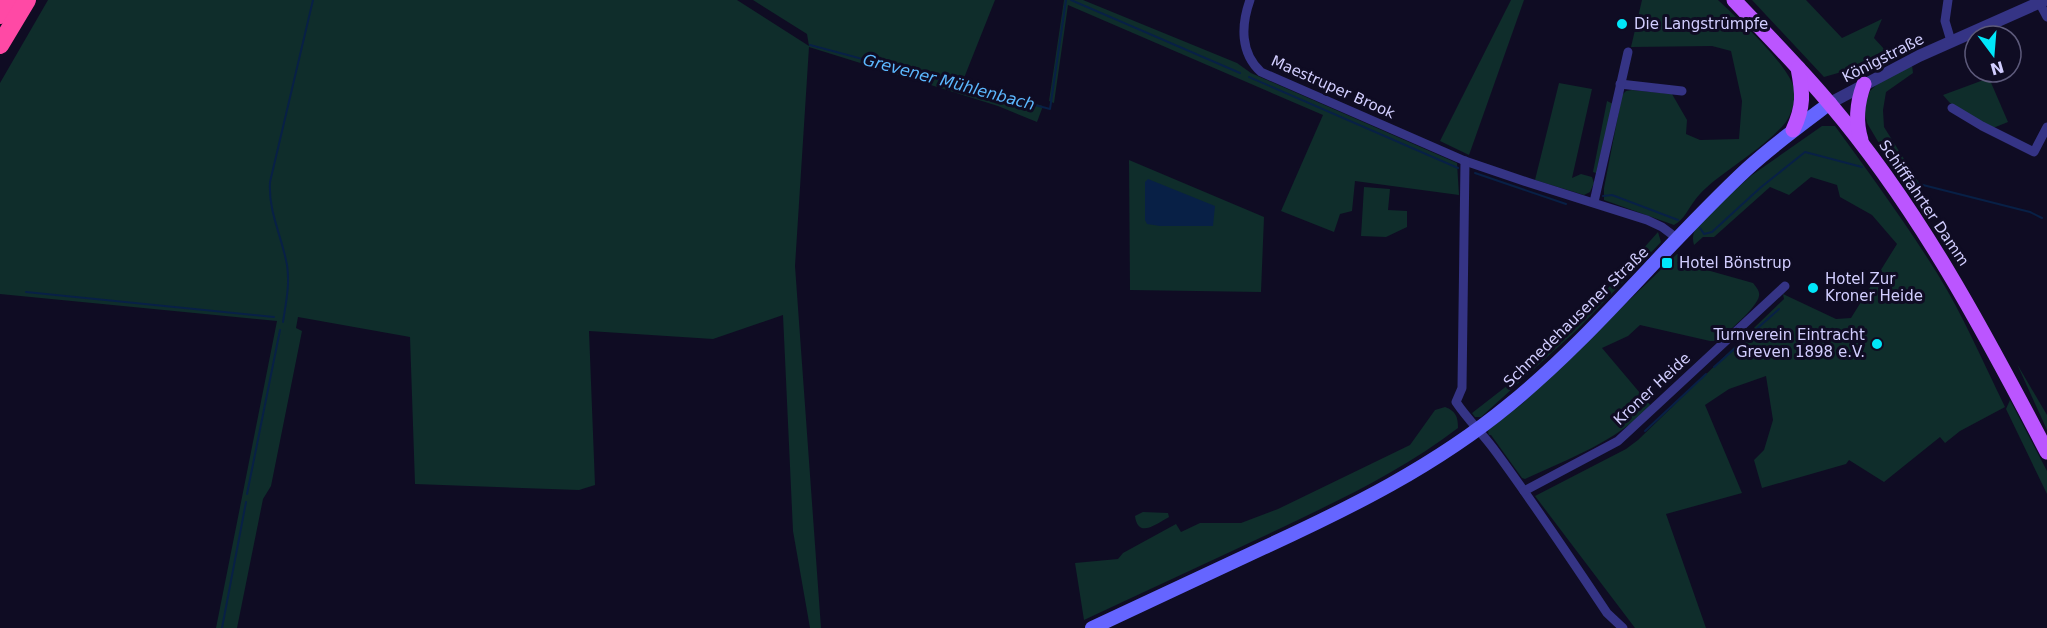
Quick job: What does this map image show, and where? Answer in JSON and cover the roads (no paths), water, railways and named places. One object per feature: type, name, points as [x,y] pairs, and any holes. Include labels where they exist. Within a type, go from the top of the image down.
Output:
[{"type":"highway","points":[[0,15],[9,0]]},
{"type":"highway","points":[[0,45],[27,0]]},
{"type":"main road","name":"Schifffahrter Damm","points":[[1734,0],[1830,103],[1863,146],[1946,266],[1994,350],[2047,452]]},
{"type":"main road","points":[[1793,130],[1800,116],[1803,99],[1798,68]]},
{"type":"main road","points":[[1863,84],[1856,119],[1863,146]]},
{"type":"main road","name":"Schmedehausener Straße","points":[[1092,628],[1349,508],[1417,470],[1479,429],[1561,360],[1749,167],[1830,103]]},
{"type":"street","name":"Maestruper Brook","points":[[1250,0],[1245,22],[1246,53],[1251,63],[1261,72],[1465,161],[1647,220],[1662,227],[1678,239]]},
{"type":"street","points":[[1948,0],[1945,21],[1951,41]]},
{"type":"street","points":[[2042,1],[2047,17]]},
{"type":"street","name":"Königstraße","points":[[1830,103],[1863,84],[1951,41],[2042,1]]},
{"type":"street","points":[[1594,202],[1628,51]]},
{"type":"street","points":[[1620,84],[1682,91]]},
{"type":"street","points":[[1952,108],[2034,152],[2047,127]]},
{"type":"street","points":[[1465,161],[1462,388],[1456,402],[1524,490],[1607,613],[1623,628]]},
{"type":"street","name":"Kroner Heide","points":[[1524,490],[1618,441],[1785,286]]},
{"type":"water","points":[[1148,179],[1215,206],[1213,226],[1147,224],[1145,220],[1145,182]]},
{"type":"waterway","points":[[283,322],[288,272],[271,203],[270,182],[313,0]]},
{"type":"waterway","name":"Grevener Mühlenbach","points":[[810,45],[1050,109],[1066,0]]},
{"type":"waterway","name":"Grevener Mühlenbach","points":[[1071,0],[1240,73]]},
{"type":"waterway","name":"Grevener Mühlenbach","points":[[1249,77],[1458,168]]},
{"type":"waterway","name":"Grevener Mühlenbach","points":[[1700,228],[1704,234],[1712,232],[1760,188],[1805,152],[1862,167]]},
{"type":"waterway","name":"Grevener Mühlenbach","points":[[1475,173],[1566,204]]},
{"type":"waterway","name":"Grevener Mühlenbach","points":[[1911,182],[2030,212],[2042,218]]},
{"type":"waterway","name":"Grevener Mühlenbach","points":[[1603,196],[1612,195],[1678,220]]},
{"type":"waterway","points":[[26,292],[274,317]]},
{"type":"waterway","points":[[1714,367],[1779,309]]},
{"type":"waterway","points":[[247,494],[280,330]]},
{"type":"waterway","points":[[1645,431],[1706,374]]},
{"type":"waterway","points":[[222,628],[246,502]]},
{"type":"place","name":"Die Langstrümpfe","points":[[1622,24]]},
{"type":"place","name":"Hotel Bönstrup","points":[[1667,263]]},
{"type":"place","name":"Hotel Zur Kroner Heide","points":[[1813,288]]},
{"type":"place","name":"Turnverein Eintracht Greven 1898 e.V.","points":[[1877,344]]}]
